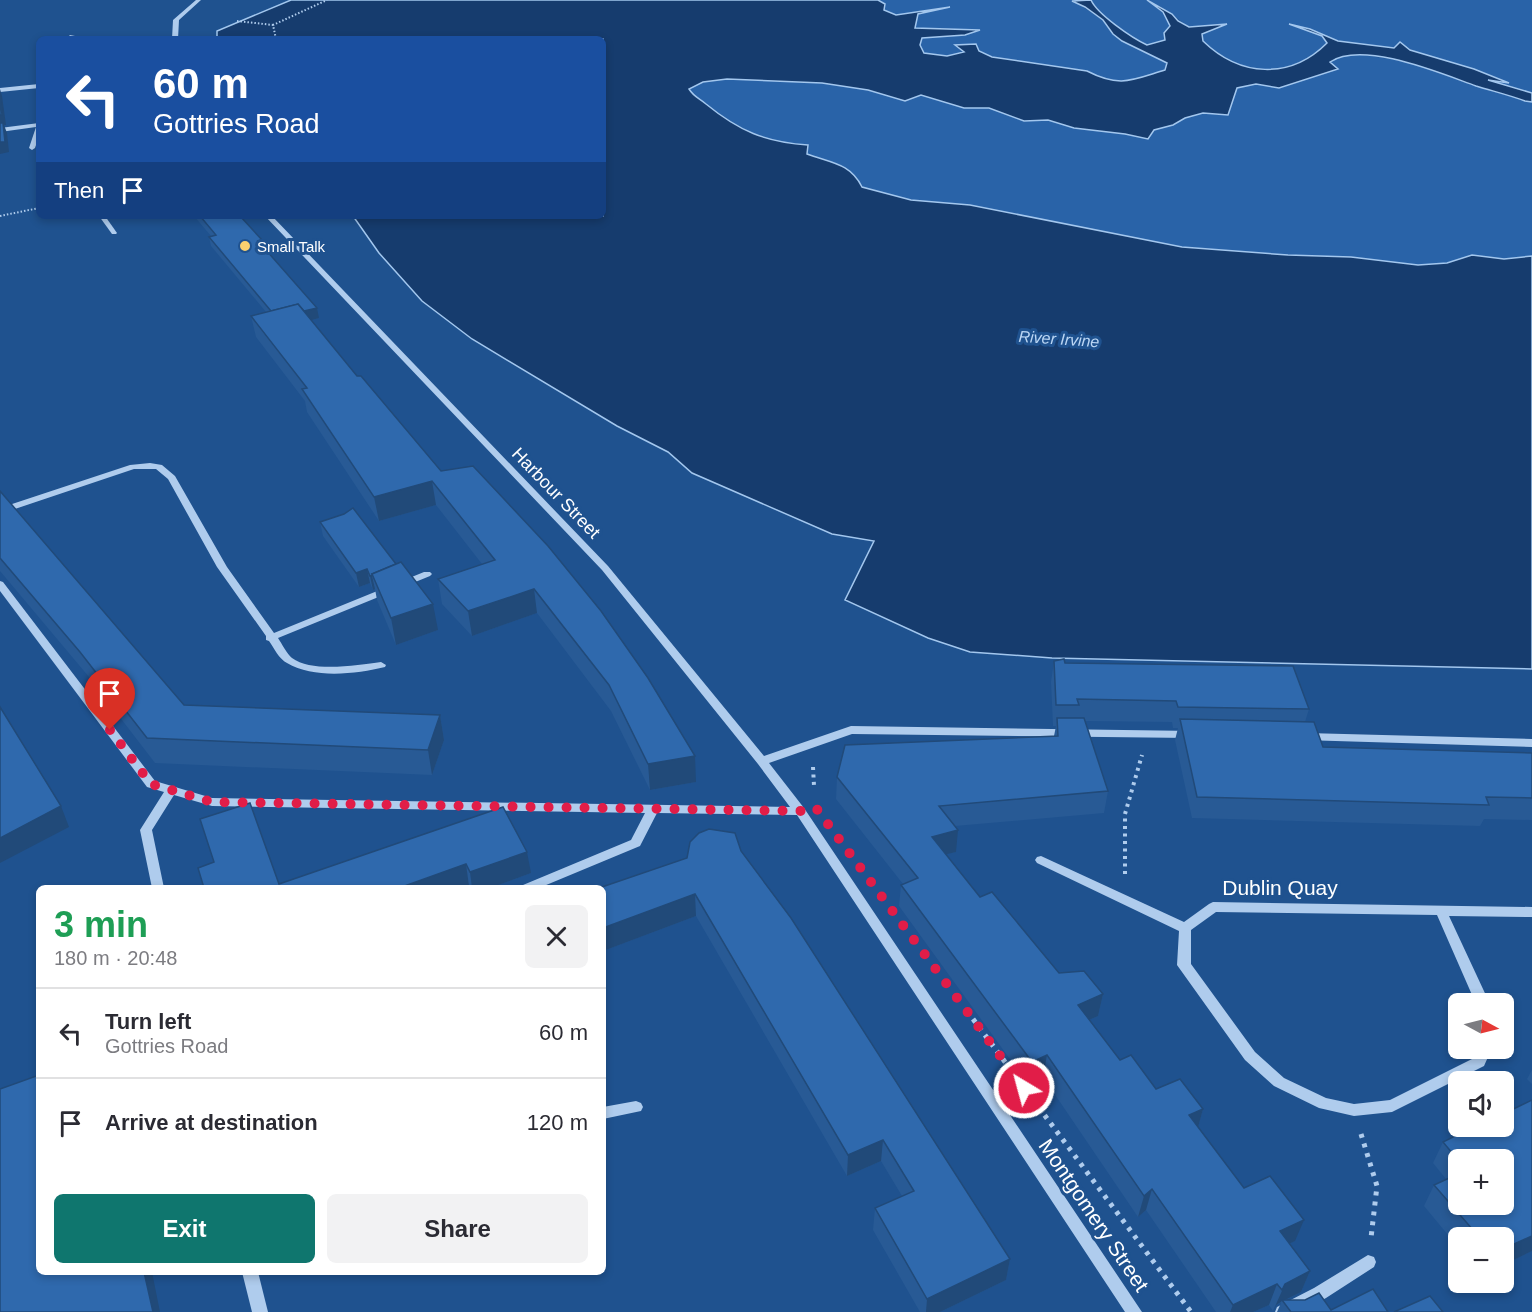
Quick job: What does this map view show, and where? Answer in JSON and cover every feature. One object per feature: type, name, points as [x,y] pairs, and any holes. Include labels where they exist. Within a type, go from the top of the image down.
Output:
[{"type":"street","points":[[175,36],[176,20],[199,0]]},
{"type":"street","points":[[0,90],[36,87]]},
{"type":"street","points":[[0,130],[36,125]]},
{"type":"street","points":[[32,148],[36,135]]},
{"type":"street","points":[[104,219],[114,233]]},
{"type":"street","name":"Harbour Street","points":[[271,219],[605,568],[800,811]]},
{"type":"street","points":[[0,511],[133,467],[149,465],[161,467],[172,478],[222,567],[270,638],[288,660],[300,666],[333,670],[381,665]]},
{"type":"street","points":[[270,638],[427,574]]},
{"type":"street","points":[[0,584],[151,784],[212,802],[800,811]]},
{"type":"street","points":[[762,761],[851,730],[1204,735]]},
{"type":"street","points":[[1298,737],[1532,743]]},
{"type":"street","points":[[157,885],[146,830],[171,790]]},
{"type":"street","points":[[534,885],[636,843],[653,809]]},
{"type":"street","name":"Montgomery Street","points":[[800,811],[1134,1312]]},
{"type":"street","points":[[1041,860],[1185,928],[1184,965],[1250,1056],[1279,1082],[1324,1104],[1354,1110],[1392,1106],[1479,1062],[1480,1059]]},
{"type":"street","name":"Dublin Quay","points":[[1185,928],[1213,907],[1532,912]]},
{"type":"street","points":[[1441,911],[1478,993]]},
{"type":"street","points":[[606,1112],[636,1107]]},
{"type":"street","points":[[1283,1312],[1320,1293],[1368,1262]]},
{"type":"street","points":[[251,1275],[260,1312]]},
{"type":"path","points":[[237,21],[273,25],[327,0]]},
{"type":"path","points":[[273,25],[275,36]]},
{"type":"path","points":[[0,216],[36,209]]},
{"type":"path","points":[[1129,900],[1125,873],[1125,813],[1143,751]]},
{"type":"path","points":[[972,1017],[1191,1312]]},
{"type":"path","points":[[1354,1110],[1377,1186],[1368,1262]]},
{"type":"shaded area","points":[[878,0],[1072,0],[1103,20],[1113,34],[1122,41],[1167,63],[1165,70],[1135,79],[1117,81],[1087,71],[992,57],[979,51],[956,46],[965,52],[947,56],[924,53],[920,45],[922,38],[977,31],[915,28],[917,14],[945,7],[896,15],[884,9],[885,4]]},
{"type":"shaded area","points":[[1091,0],[1532,0],[1532,93],[1484,79],[1507,82],[1425,56],[1401,43],[1394,48],[1338,41],[1310,29],[1296,27],[1322,36],[1327,43],[1297,64],[1281,69],[1265,70],[1249,67],[1233,62],[1203,41],[1202,34],[1221,25],[1189,27],[1160,6],[1153,5],[1163,12],[1170,27],[1165,40],[1147,45],[1107,19]]},
{"type":"shaded area","points":[[1362,55],[1410,62],[1479,87],[1532,102],[1532,256],[1504,259],[1472,255],[1447,263],[1418,265],[1182,247],[970,205],[911,200],[862,187],[846,168],[807,154],[807,145],[765,138],[741,128],[717,113],[692,94],[689,89],[703,82],[727,79],[822,83],[868,90],[905,101],[921,95],[964,108],[989,108],[1024,121],[1048,120],[1074,128],[1148,139],[1154,130],[1173,125],[1185,118],[1203,113],[1228,115],[1237,88],[1256,84],[1280,88],[1337,69],[1330,62],[1339,56]]},
{"type":"water","name":"River Irvine","points":[[291,0],[878,0],[885,4],[884,10],[896,15],[950,7],[918,14],[915,28],[980,30],[965,35],[922,38],[920,45],[924,53],[947,56],[964,52],[955,45],[976,44],[979,51],[992,57],[1087,71],[1108,79],[1126,81],[1165,70],[1167,63],[1122,41],[1113,34],[1103,20],[1072,1],[1091,0],[1107,19],[1147,45],[1165,40],[1164,33],[1170,26],[1163,12],[1147,0],[1189,27],[1227,24],[1202,34],[1203,41],[1217,53],[1233,62],[1249,67],[1281,68],[1313,55],[1327,43],[1322,36],[1289,24],[1310,29],[1338,41],[1394,48],[1400,42],[1410,50],[1474,69],[1509,83],[1488,80],[1532,93],[1532,102],[1525,101],[1403,61],[1362,55],[1344,56],[1330,62],[1338,69],[1279,88],[1256,84],[1237,88],[1228,115],[1203,113],[1185,118],[1173,125],[1154,130],[1148,139],[1074,128],[1048,120],[1024,121],[989,108],[964,108],[921,95],[905,101],[868,90],[822,83],[727,79],[703,82],[689,89],[695,96],[741,128],[766,138],[808,145],[807,154],[846,168],[862,187],[911,200],[970,205],[1182,247],[1351,257],[1418,265],[1447,263],[1472,255],[1504,259],[1532,256],[1532,669],[1052,658],[970,652],[928,638],[845,600],[874,541],[832,534],[692,473],[668,452],[617,426],[472,339],[422,301],[379,253],[355,219],[606,219],[606,36],[217,36],[217,31]]},
{"type":"building","points":[[0,123],[3,123],[5,142],[0,142]]},
{"type":"building","points":[[203,219],[243,219],[262,240],[258,241],[317,308],[304,311],[298,304],[271,311],[209,237],[216,235]]},
{"type":"building","points":[[298,304],[357,376],[361,376],[441,471],[473,466],[548,546],[601,611],[648,678],[695,756],[648,764],[609,685],[534,589],[468,611],[438,579],[495,560],[432,481],[374,497],[302,389],[307,388],[251,316]]},
{"type":"building","points":[[0,491],[184,705],[440,715],[428,750],[147,738],[80,652],[0,558]]},
{"type":"building","points":[[353,508],[396,564],[370,576],[367,569],[356,573],[320,522],[344,514]]},
{"type":"building","points":[[401,562],[433,604],[391,618],[372,574]]},
{"type":"building","points":[[1064,659],[1065,663],[1293,666],[1309,709],[1178,707],[1176,701],[1077,699],[1079,705],[1056,705],[1054,661]]},
{"type":"building","points":[[0,707],[61,806],[0,838]]},
{"type":"building","points":[[1057,718],[1084,718],[1108,791],[939,806],[958,830],[932,837],[980,897],[992,892],[1059,973],[1084,971],[1103,994],[1078,1005],[1120,1060],[1131,1055],[1156,1089],[1180,1079],[1203,1109],[1189,1115],[1244,1188],[1270,1176],[1304,1220],[1280,1231],[1310,1271],[1285,1284],[1282,1290],[1277,1284],[1233,1305],[1152,1189],[1144,1196],[1047,1055],[1032,1062],[901,885],[918,878],[837,777],[845,745],[1058,736]]},
{"type":"building","points":[[1180,719],[1314,722],[1323,747],[1532,753],[1532,798],[1486,797],[1489,805],[1197,797]]},
{"type":"building","points":[[250,803],[279,884],[503,807],[527,852],[470,872],[466,864],[407,885],[203,885],[198,868],[214,862],[200,819]]},
{"type":"building","points":[[709,829],[735,833],[741,851],[791,918],[1010,1259],[927,1299],[875,1208],[914,1191],[883,1140],[848,1155],[695,894],[606,927],[606,886],[687,858],[690,842],[699,833]]},
{"type":"building","points":[[36,1076],[36,1275],[145,1275],[153,1312],[0,1312],[0,1089]]},
{"type":"building","points":[[1532,1100],[1532,1236],[1514,1244],[1514,1227],[1470,1227],[1460,1215],[1514,1215],[1514,1149],[1449,1149],[1443,1142],[1453,1137],[1514,1137],[1514,1109]]},
{"type":"building","points":[[1448,1179],[1448,1201],[1434,1185]]},
{"type":"building","points":[[1373,1289],[1388,1312],[1291,1312],[1282,1300],[1305,1300],[1319,1293],[1331,1310]]},
{"type":"building","points":[[1430,1296],[1443,1312],[1394,1312]]},
{"type":"place","name":"Small Talk","points":[[245,246]]},
{"type":"route","points":[[110,730],[151,784],[212,802],[800,811],[816,808],[1024,1088]]}]
